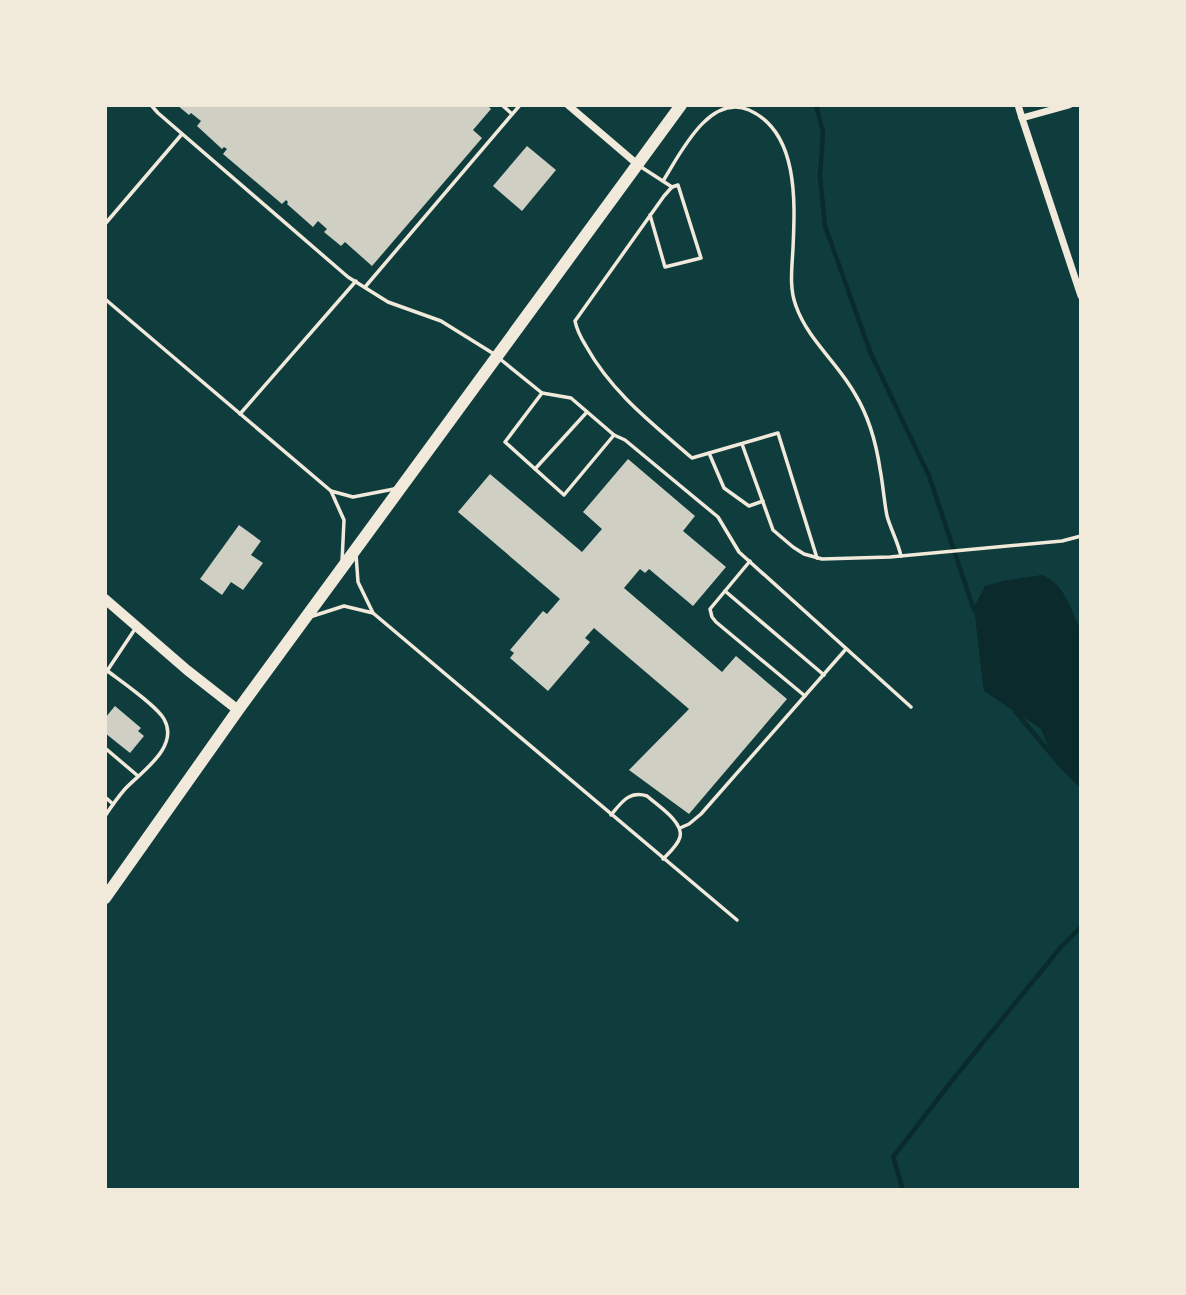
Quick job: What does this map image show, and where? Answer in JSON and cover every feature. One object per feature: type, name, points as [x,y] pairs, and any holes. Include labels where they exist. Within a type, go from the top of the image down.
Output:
[{"type":"main road","points":[[105,898],[238,709],[681,105]]},
{"type":"main road","points":[[105,599],[187,670],[238,709]]},
{"type":"street","points":[[568,105],[637,164]]},
{"type":"street","points":[[1018,105],[1081,296]]},
{"type":"street","points":[[1021,118],[1069,105]]},
{"type":"lane","points":[[151,105],[348,277],[388,302],[441,321],[496,355],[542,393],[571,398],[614,435],[625,440],[718,517],[739,552],[911,707]]},
{"type":"lane","points":[[502,105],[512,114]]},
{"type":"lane","points":[[365,288],[520,105]]},
{"type":"lane","points":[[663,181],[692,135],[719,111],[735,107],[749,110],[764,120],[778,135],[789,162],[792,180],[793,298],[804,325],[845,378],[859,400],[870,426],[876,446],[887,516],[901,556]]},
{"type":"lane","points":[[105,224],[182,134]]},
{"type":"lane","points":[[637,164],[672,187]]},
{"type":"lane","points":[[650,215],[665,267],[701,257],[678,185],[672,187],[650,215],[575,321],[576,330],[591,356],[633,408],[692,458],[778,433],[817,558]]},
{"type":"lane","points":[[240,414],[356,281]]},
{"type":"lane","points":[[105,299],[331,491],[353,497],[400,488]]},
{"type":"lane","points":[[542,393],[505,442],[564,495],[614,435]]},
{"type":"lane","points":[[535,469],[587,412]]},
{"type":"lane","points":[[741,444],[773,530],[804,554],[817,558],[937,553],[1062,541],[1081,536]]},
{"type":"lane","points":[[709,453],[724,488],[749,506],[762,501]]},
{"type":"lane","points":[[331,491],[344,520],[341,569]]},
{"type":"lane","points":[[356,548],[358,582],[373,613],[737,920]]},
{"type":"lane","points":[[750,561],[710,609],[712,617],[805,696]]},
{"type":"lane","points":[[725,591],[824,675]]},
{"type":"lane","points":[[305,619],[344,606],[373,613]]},
{"type":"lane","points":[[105,816],[126,788],[145,772],[168,741],[169,730],[164,717],[106,671],[136,627]]},
{"type":"lane","points":[[680,828],[701,814],[846,649]]},
{"type":"lane","points":[[105,748],[139,777]]},
{"type":"lane","points":[[611,815],[630,795],[647,796],[674,819],[680,828],[680,839],[663,859]]},
{"type":"lane","points":[[105,797],[113,804]]},
{"type":"water","points":[[1042,575],[1062,591],[1081,630],[1081,785],[1051,754],[1041,729],[984,691],[974,607],[985,586]]},
{"type":"building","points":[[177,105],[487,105],[491,109],[473,130],[482,138],[372,266],[345,242],[341,246],[324,232],[327,229],[318,221],[313,227],[287,204],[286,200],[282,204],[223,154],[227,149],[222,149],[197,126],[201,121]]},
{"type":"building","points":[[527,146],[556,170],[522,211],[493,186]]},
{"type":"building","points":[[628,459],[695,516],[683,531],[726,567],[693,606],[649,569],[645,573],[640,569],[624,588],[722,672],[736,656],[787,699],[689,814],[629,770],[689,709],[594,628],[585,638],[590,642],[548,691],[510,658],[514,653],[510,650],[543,611],[547,614],[560,599],[458,512],[490,474],[582,552],[602,529],[583,512]]},
{"type":"building","points":[[239,525],[261,541],[251,555],[263,563],[243,590],[231,582],[222,595],[200,579]]},
{"type":"building","points":[[115,706],[141,728],[138,731],[144,736],[130,753],[105,733],[105,718]]},
{"type":"waterway","points":[[816,105],[823,132],[820,176],[825,226],[871,354],[929,476],[974,610]]},
{"type":"waterway","points":[[1015,711],[1062,767],[1081,785]]},
{"type":"waterway","points":[[903,1190],[893,1157],[1061,947],[1081,927]]}]
